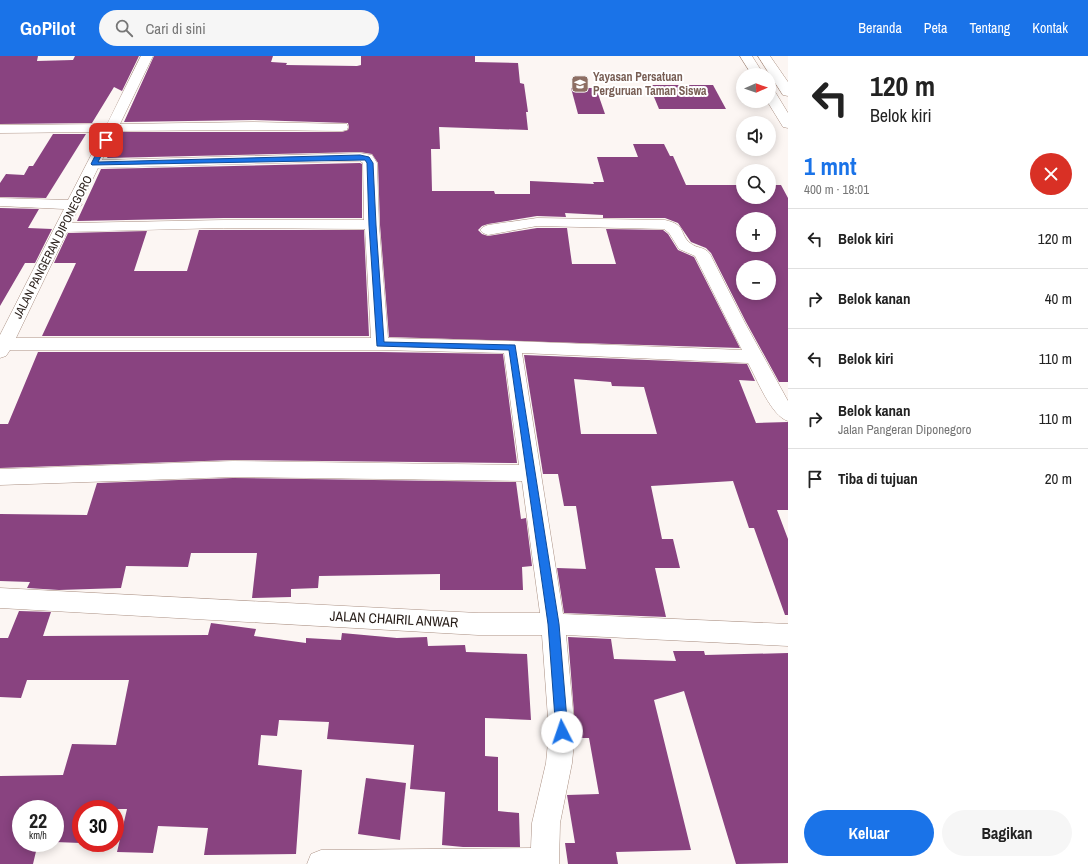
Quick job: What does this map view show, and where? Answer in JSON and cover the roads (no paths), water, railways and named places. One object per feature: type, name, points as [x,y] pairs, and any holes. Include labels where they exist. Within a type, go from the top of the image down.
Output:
[{"type":"main road","points":[[746,56],[754,68]]},
{"type":"main road","points":[[764,56],[788,92]]},
{"type":"main road","points":[[776,104],[788,124]]},
{"type":"street","name":"JALAN PANGERAN DIPONEGORO","points":[[1,349],[147,56]]},
{"type":"street","points":[[0,129],[253,126],[342,127]]},
{"type":"street","points":[[94,164],[367,158],[370,163],[372,225],[380,344]]},
{"type":"street","points":[[0,202],[74,205]]},
{"type":"street","points":[[488,230],[537,222],[665,224],[671,226],[675,229],[683,245],[702,254],[720,294],[781,406],[788,414]]},
{"type":"street","points":[[62,228],[224,224],[372,225]]},
{"type":"street","points":[[1,349],[380,344],[512,347],[754,357]]},
{"type":"street","points":[[321,864],[545,863],[546,823],[559,762],[562,732],[553,624],[512,347]]},
{"type":"street","points":[[0,478],[233,469],[531,473]]},
{"type":"street","name":"JALAN CHAIRIL ANWAR","points":[[0,598],[478,624],[553,624],[788,635]]},
{"type":"place","name":"Yayasan Persatuan Perguruan Taman Siswa","points":[[580,84]]}]
